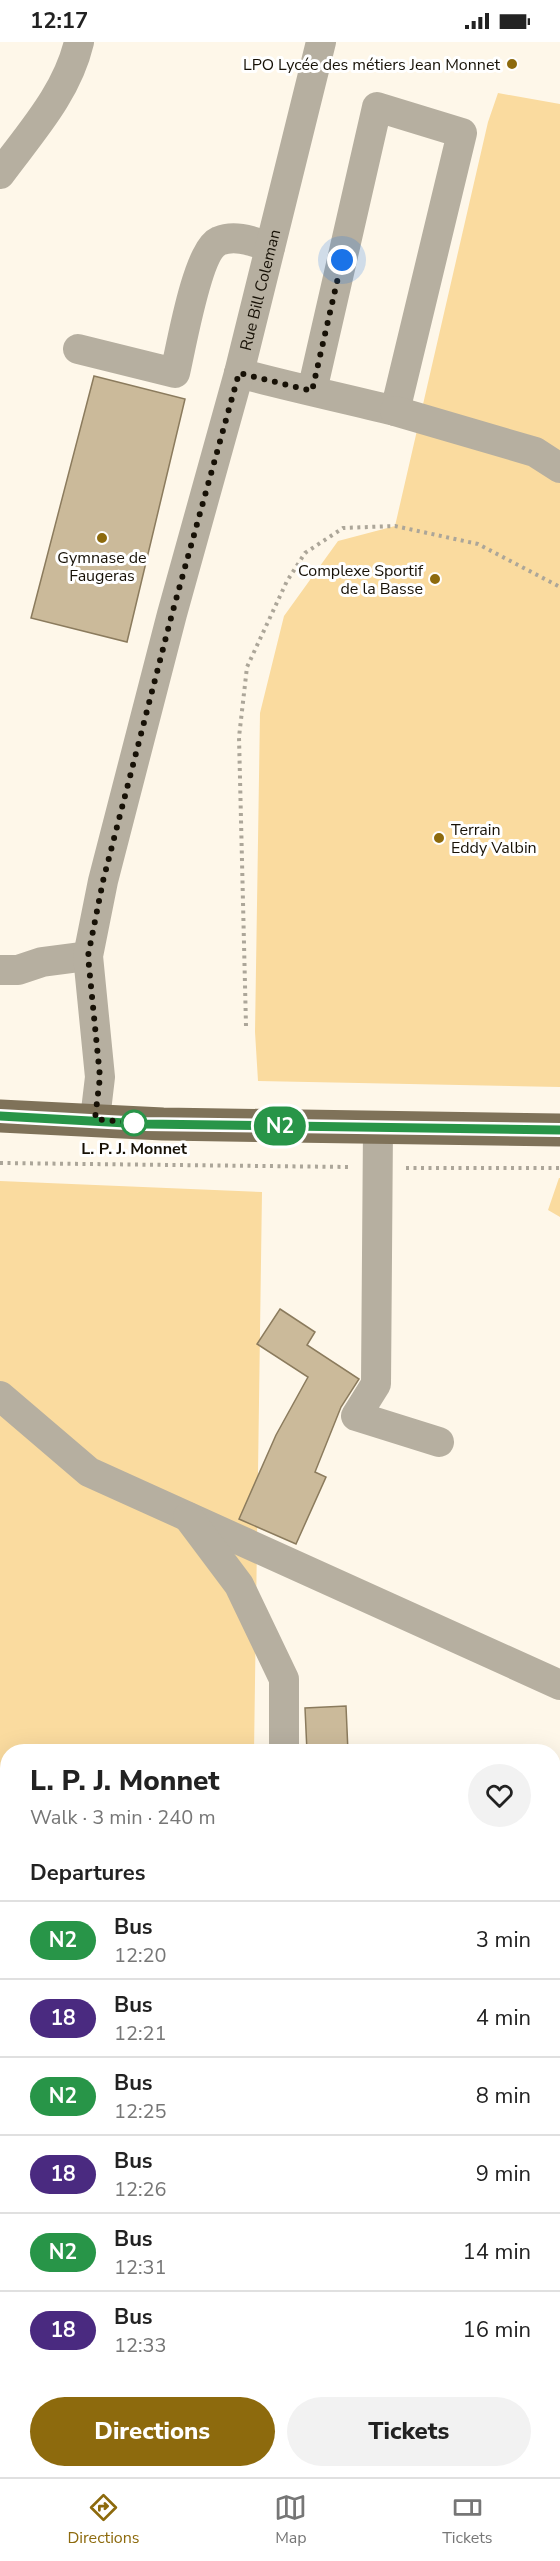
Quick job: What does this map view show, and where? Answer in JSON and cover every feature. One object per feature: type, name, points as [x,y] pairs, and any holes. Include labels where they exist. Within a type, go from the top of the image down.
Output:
[{"type":"main road","points":[[0,1116],[95,1119],[144,1124],[560,1130]]},
{"type":"street","points":[[0,174],[58,96],[74,63],[79,42]]},
{"type":"street","name":"Rue Bill Coleman","points":[[95,1119],[100,1077],[88,956],[103,881],[172,614],[239,373],[321,42]]},
{"type":"street","points":[[312,391],[377,107],[462,133],[395,411]]},
{"type":"street","points":[[78,349],[175,373],[199,272],[211,248],[220,241],[241,238],[270,247]]},
{"type":"street","points":[[239,373],[395,411],[535,452],[560,468]]},
{"type":"street","points":[[0,970],[18,970],[42,962],[88,956]]},
{"type":"street","points":[[378,1128],[376,1384],[356,1416],[439,1442]]},
{"type":"street","points":[[0,1396],[89,1472],[560,1685]]},
{"type":"street","points":[[186,1515],[239,1585],[284,1679],[284,1744]]},
{"type":"path","points":[[246,1026],[239,737],[247,667],[287,581],[305,553],[343,528],[395,526],[478,544],[560,587]]},
{"type":"path","points":[[0,1163],[560,1168]]},
{"type":"shaded area","name":"Complexe Sportif de la Basse","points":[[498,93],[560,104],[560,1087],[258,1081],[255,1032],[260,713],[284,616],[338,541],[395,526],[488,122]]},
{"type":"shaded area","points":[[560,1178],[560,1217],[548,1210]]},
{"type":"shaded area","points":[[0,1181],[262,1192],[254,1744],[0,1744]]},
{"type":"building","name":"Gymnase de Faugeras","points":[[94,376],[185,399],[127,642],[31,618]]},
{"type":"building","points":[[280,1309],[315,1332],[307,1345],[359,1379],[341,1407],[315,1472],[326,1477],[296,1544],[239,1519],[276,1435],[308,1377],[257,1344]]},
{"type":"building","points":[[346,1706],[348,1744],[307,1744],[305,1708]]},
{"type":"bus line","name":"N2","points":[[0,1116],[95,1119],[144,1124],[560,1130]]},
{"type":"place","name":"LPO Lycée des métiers Jean Monnet","points":[[512,64]]},
{"type":"place","name":"Gymnase de Faugeras","points":[[102,538]]},
{"type":"place","name":"Complexe Sportif de la Basse","points":[[435,579]]},
{"type":"place","name":"Terrain Eddy Valbin","points":[[439,838]]},
{"type":"place","name":"L. P. J. Monnet","points":[[134,1123]]},
{"type":"route","points":[[134,1123],[95,1119],[100,1077],[88,956],[103,881],[172,614],[239,373],[312,391],[342,260]]}]
